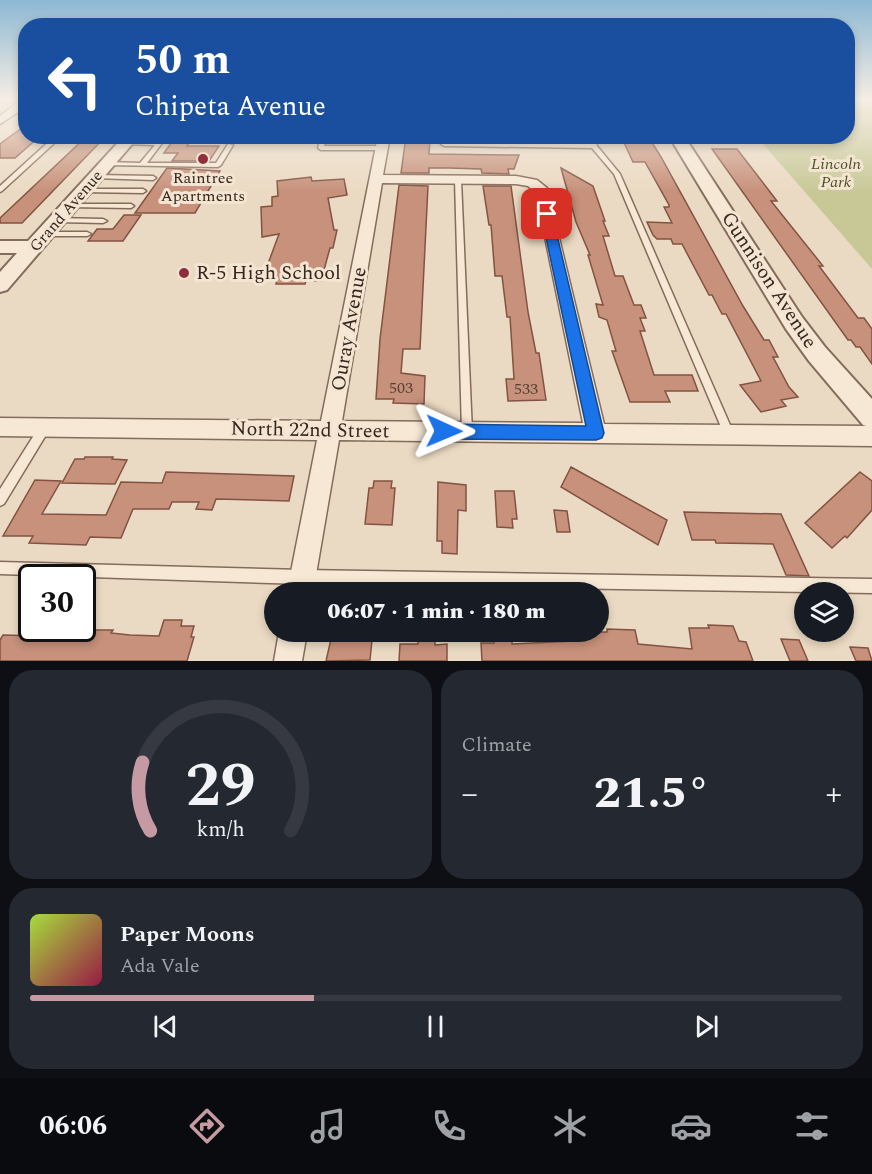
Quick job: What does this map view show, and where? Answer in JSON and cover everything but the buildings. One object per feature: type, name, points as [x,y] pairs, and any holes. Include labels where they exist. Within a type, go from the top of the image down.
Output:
[{"type":"street","name":"Grand Avenue","points":[[0,285],[125,144]]},
{"type":"street","name":"Ouray Avenue","points":[[303,582],[383,144]]},
{"type":"street","name":"Gunnison Avenue","points":[[681,144],[795,323],[817,354],[872,417]]},
{"type":"street","points":[[376,179],[516,180],[532,183],[542,191],[596,433]]},
{"type":"street","points":[[0,247],[39,241]]},
{"type":"street","name":"North 22nd Street","points":[[0,427],[872,436]]},
{"type":"street","points":[[288,661],[291,642]]},
{"type":"lane","points":[[0,190],[49,144]]},
{"type":"lane","points":[[142,165],[158,144]]},
{"type":"lane","points":[[322,144],[321,148],[362,144]]},
{"type":"lane","points":[[444,144],[594,146],[617,174],[729,434]]},
{"type":"lane","points":[[101,171],[142,165],[218,165],[230,145]]},
{"type":"lane","points":[[101,171],[153,177]]},
{"type":"lane","points":[[458,180],[467,432]]},
{"type":"lane","points":[[84,191],[143,191]]},
{"type":"lane","points":[[70,206],[131,206]]},
{"type":"lane","points":[[57,220],[103,221]]},
{"type":"lane","points":[[39,241],[87,234]]},
{"type":"lane","points":[[0,500],[45,427]]},
{"type":"lane","points":[[0,568],[264,583]]},
{"type":"lane","points":[[609,586],[872,586]]},
{"type":"green space","name":"Lincoln Park","points":[[855,131],[872,131],[872,269],[763,144],[855,144]]},
{"type":"place","name":"Raintree Apartments","points":[[203,159]]},
{"type":"place","name":"R-5 High School","points":[[184,273]]},
{"type":"route","points":[[444,431],[596,433],[547,214]]}]
